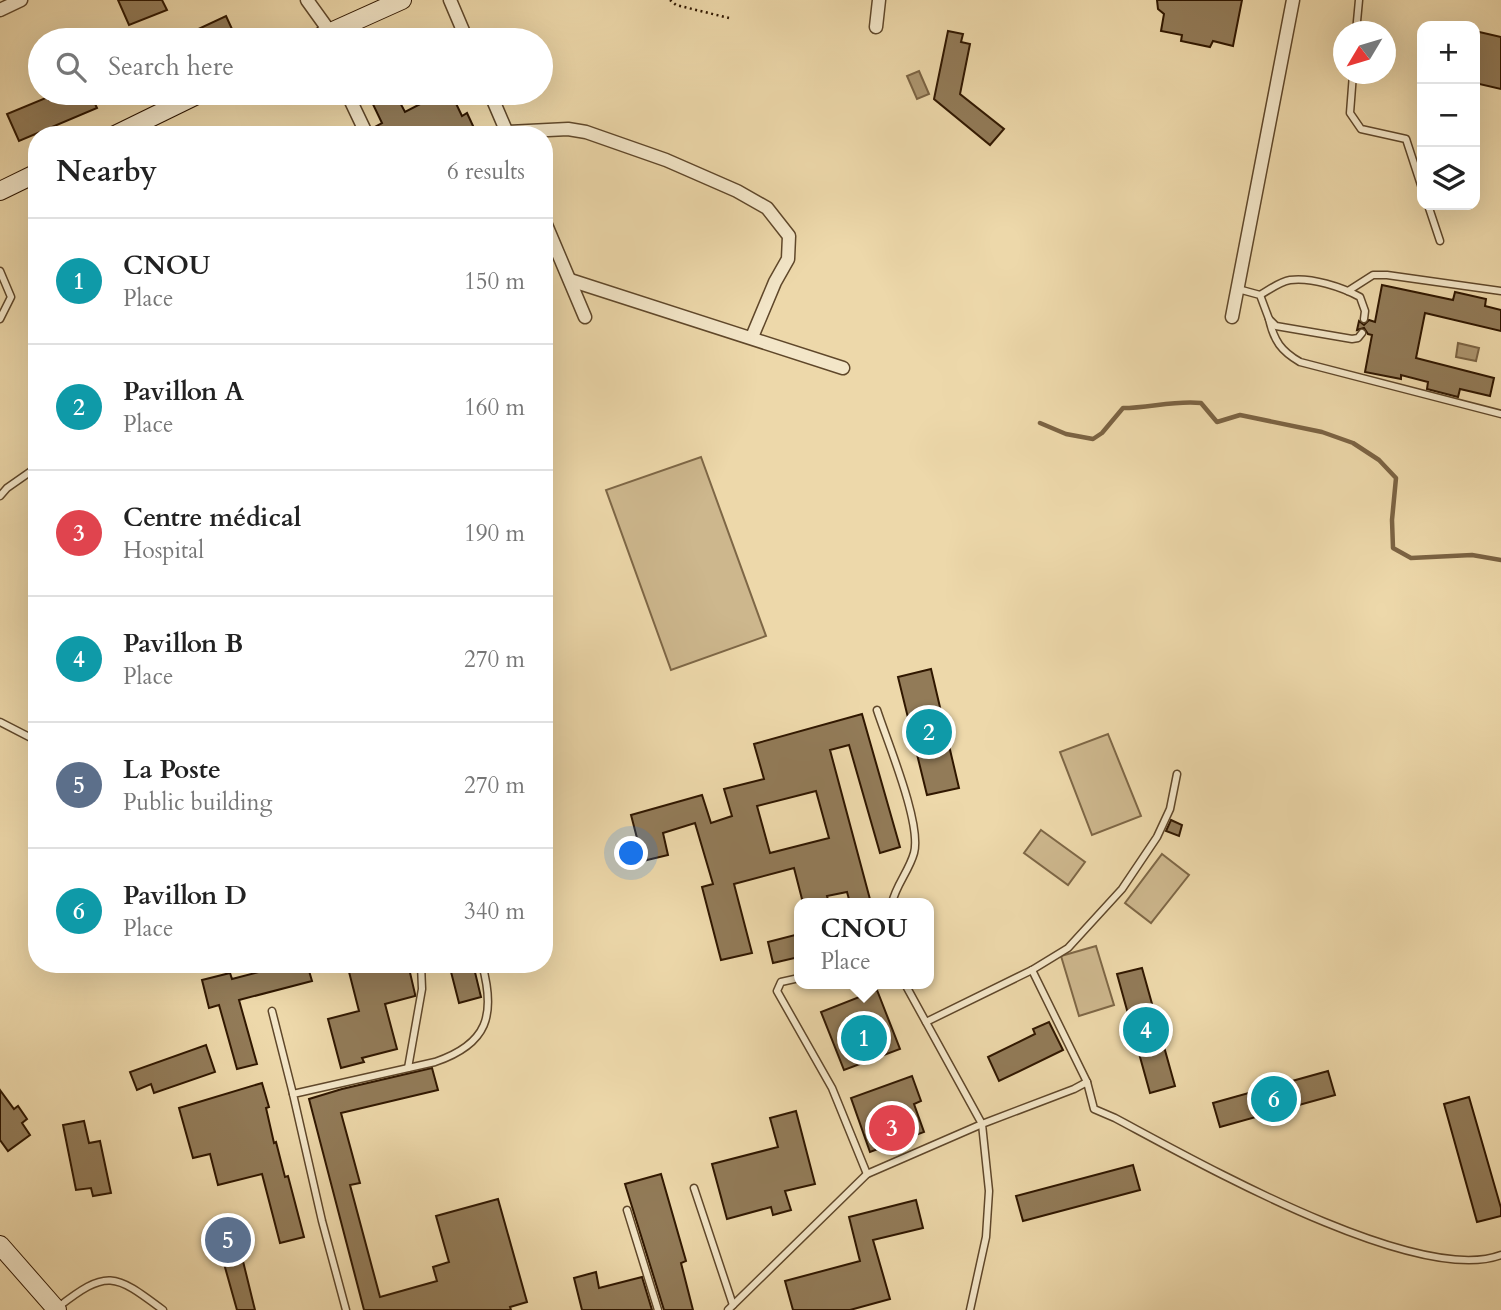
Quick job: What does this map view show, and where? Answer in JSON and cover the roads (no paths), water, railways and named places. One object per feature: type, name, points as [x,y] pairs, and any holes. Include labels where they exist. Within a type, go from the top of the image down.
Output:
[{"type":"street","points":[[0,9],[21,0]]},
{"type":"street","points":[[307,0],[318,28]]},
{"type":"street","points":[[341,28],[402,0]]},
{"type":"street","points":[[450,0],[462,28]]},
{"type":"street","points":[[876,27],[879,0]]},
{"type":"street","points":[[1232,317],[1293,0]]},
{"type":"street","points":[[133,126],[176,105]]},
{"type":"street","points":[[353,105],[363,126]]},
{"type":"street","points":[[495,105],[504,126]]},
{"type":"street","points":[[553,129],[586,132],[666,160],[737,191],[767,208],[789,236],[788,259],[775,282],[752,337]]},
{"type":"street","points":[[0,191],[28,177]]},
{"type":"street","points":[[553,241],[585,317]]},
{"type":"street","points":[[570,280],[844,368]]},
{"type":"street","points":[[0,1245],[57,1309]]},
{"type":"lane","points":[[1357,21],[1359,0]]},
{"type":"lane","points":[[1352,84],[1350,113],[1361,129],[1406,139],[1417,173]]},
{"type":"lane","points":[[1430,210],[1440,241]]},
{"type":"lane","points":[[0,271],[11,298],[0,319]]},
{"type":"lane","points":[[1348,291],[1373,275],[1501,291]]},
{"type":"lane","points":[[1236,289],[1260,295],[1288,280],[1303,280],[1348,291],[1360,297],[1365,311],[1364,319]]},
{"type":"lane","points":[[1260,295],[1272,334],[1285,354],[1300,362],[1501,414]]},
{"type":"lane","points":[[1269,319],[1276,326],[1352,339],[1358,338],[1362,333]]},
{"type":"lane","points":[[0,496],[28,473]]},
{"type":"lane","points":[[877,710],[905,795],[915,838],[914,851],[894,898]]},
{"type":"lane","points":[[0,722],[28,736]]},
{"type":"lane","points":[[926,1022],[1031,970],[1068,948],[1130,878],[1166,822],[1177,774]]},
{"type":"lane","points":[[1031,970],[1087,1082],[1094,1109],[1247,1188],[1302,1213],[1403,1249],[1451,1260],[1501,1255]]},
{"type":"lane","points":[[408,1068],[422,989],[421,973]]},
{"type":"lane","points":[[293,1094],[408,1068],[452,1056],[467,1047],[489,1016],[490,994],[484,973]]},
{"type":"lane","points":[[794,979],[781,982],[776,991],[832,1088],[867,1174]]},
{"type":"lane","points":[[908,989],[982,1124],[989,1191],[986,1237],[970,1310]]},
{"type":"lane","points":[[272,1011],[346,1310]]},
{"type":"lane","points":[[694,1188],[731,1307],[867,1174],[1087,1082]]},
{"type":"lane","points":[[627,1210],[657,1310]]},
{"type":"lane","points":[[57,1309],[85,1286],[99,1280],[117,1281],[134,1287],[163,1310]]},
{"type":"waterway","points":[[1040,423],[1066,434],[1093,439],[1102,433],[1123,408],[1191,402],[1201,403],[1217,422],[1240,415],[1322,432],[1353,443],[1379,460],[1396,478],[1392,520],[1393,548],[1411,558],[1472,555],[1501,560]]},
{"type":"place","name":"Pavillon A","points":[[929,732]]},
{"type":"place","name":"Pavillon B","points":[[1146,1030]]},
{"type":"place","name":"CNOU","points":[[864,1038]]},
{"type":"place","name":"Pavillon D","points":[[1274,1099]]},
{"type":"place","name":"Centre médical","points":[[892,1128]]},
{"type":"place","name":"La Poste","points":[[228,1240]]}]
